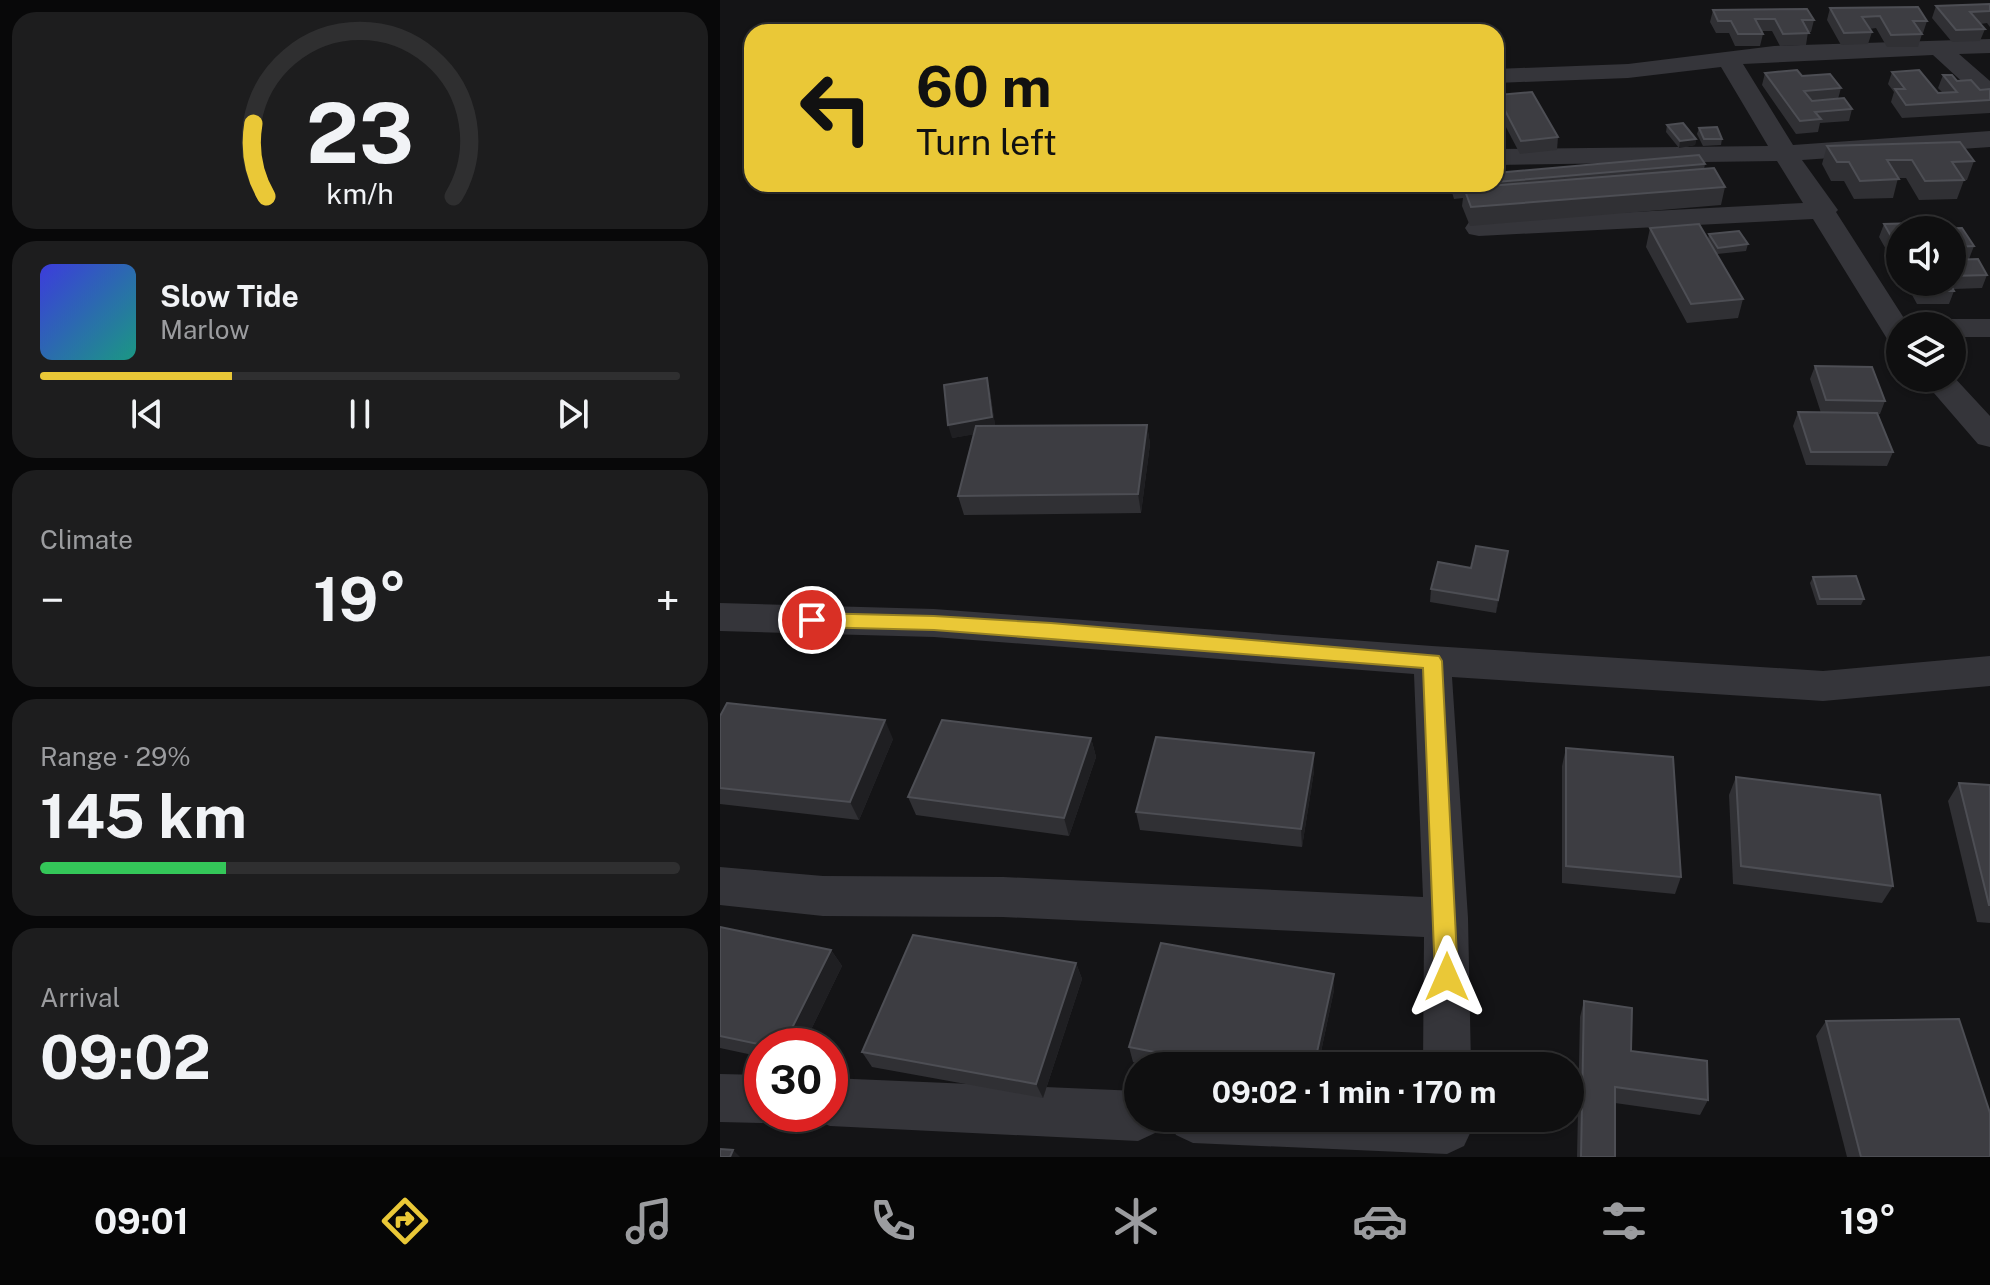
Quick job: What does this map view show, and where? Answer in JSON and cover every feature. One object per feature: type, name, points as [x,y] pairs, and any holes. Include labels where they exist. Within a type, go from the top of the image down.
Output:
[{"type":"street","points":[[1504,76],[1628,71],[1774,53],[1990,46]]},
{"type":"street","points":[[1939,48],[1990,94]]},
{"type":"street","points":[[1728,59],[1735,75],[1887,312]]},
{"type":"street","points":[[1504,157],[1785,153],[1990,139]]},
{"type":"street","points":[[1479,228],[1824,210]]},
{"type":"street","points":[[1966,328],[1990,328]]},
{"type":"street","points":[[1950,392],[1990,436]]},
{"type":"street","points":[[720,617],[934,623],[1432,661],[1823,686],[1990,671]]},
{"type":"street","points":[[1432,661],[1446,918],[1447,1052]]},
{"type":"street","points":[[720,886],[823,896],[1003,897],[1446,918]]},
{"type":"street","points":[[720,1098],[744,1099]]},
{"type":"street","points":[[848,1103],[1124,1115]]},
{"type":"street","points":[[1403,1132],[1448,1135]]},
{"type":"building","points":[[1990,4],[1990,11],[1970,12],[1985,29],[1956,30],[1936,6]]},
{"type":"building","points":[[1918,7],[1927,21],[1913,21],[1922,34],[1891,35],[1880,16],[1862,17],[1872,32],[1844,33],[1830,8]]},
{"type":"building","points":[[1807,9],[1814,20],[1802,20],[1809,33],[1783,34],[1775,19],[1755,19],[1763,34],[1738,34],[1731,21],[1718,21],[1713,10]]},
{"type":"building","points":[[1797,70],[1802,76],[1830,74],[1841,88],[1804,91],[1812,101],[1844,98],[1852,109],[1815,112],[1821,119],[1800,121],[1765,73]]},
{"type":"building","points":[[1919,70],[1938,93],[1957,92],[1943,75],[1952,75],[1957,81],[1971,80],[1980,90],[1990,89],[1990,100],[1906,105],[1895,89],[1905,89],[1892,72]]},
{"type":"building","points":[[1532,92],[1558,137],[1521,141],[1504,108],[1504,94]]},
{"type":"building","points":[[1683,123],[1696,139],[1680,141],[1667,125]]},
{"type":"building","points":[[1717,127],[1722,139],[1704,139],[1699,128]]},
{"type":"building","points":[[1960,142],[1974,161],[1952,162],[1964,180],[1925,181],[1912,160],[1887,160],[1899,179],[1860,181],[1849,162],[1837,162],[1827,146]]},
{"type":"building","points":[[1699,155],[1705,164],[1504,181],[1504,172]]},
{"type":"building","points":[[1714,168],[1725,187],[1471,207],[1465,192],[1504,192],[1504,185]]},
{"type":"building","points":[[1699,224],[1743,299],[1691,304],[1650,228]]},
{"type":"building","points":[[1739,231],[1748,244],[1718,248],[1709,234]]},
{"type":"building","points":[[1966,234],[1974,246],[1966,246]]},
{"type":"building","points":[[1966,259],[1978,259],[1987,275],[1966,276]]},
{"type":"building","points":[[1815,366],[1872,367],[1885,401],[1826,400]]},
{"type":"building","points":[[987,378],[992,417],[948,425],[944,385]]},
{"type":"building","points":[[1798,412],[1877,413],[1893,452],[1811,452]]},
{"type":"building","points":[[1147,425],[1138,494],[958,496],[976,426]]},
{"type":"building","points":[[1476,546],[1508,551],[1498,600],[1431,589],[1438,562],[1471,568]]},
{"type":"building","points":[[1856,576],[1864,599],[1820,599],[1813,577]]},
{"type":"building","points":[[727,703],[885,720],[850,802],[720,788],[720,716]]},
{"type":"building","points":[[942,720],[1091,738],[1064,818],[908,797]]},
{"type":"building","points":[[1156,737],[1314,753],[1301,829],[1136,812]]},
{"type":"building","points":[[1566,748],[1673,757],[1681,877],[1566,866]]},
{"type":"building","points":[[1736,777],[1880,795],[1893,886],[1741,866]]},
{"type":"building","points":[[1959,783],[1990,785],[1990,905],[1989,905]]},
{"type":"building","points":[[720,927],[831,950],[792,1028],[744,1028],[744,1041],[720,1036]]},
{"type":"building","points":[[913,935],[1076,963],[1036,1084],[862,1052]]},
{"type":"building","points":[[1161,943],[1334,974],[1317,1052],[1154,1052],[1129,1047]]},
{"type":"building","points":[[1584,1001],[1632,1008],[1631,1051],[1707,1061],[1708,1100],[1615,1087],[1615,1157],[1581,1157],[1581,1132],[1584,1132]]},
{"type":"building","points":[[1959,1019],[1990,1113],[1990,1157],[1861,1157],[1826,1021]]},
{"type":"building","points":[[720,1149],[733,1150],[730,1157],[720,1157]]},
{"type":"route","points":[[812,620],[934,623],[1432,661],[1447,977]]}]
